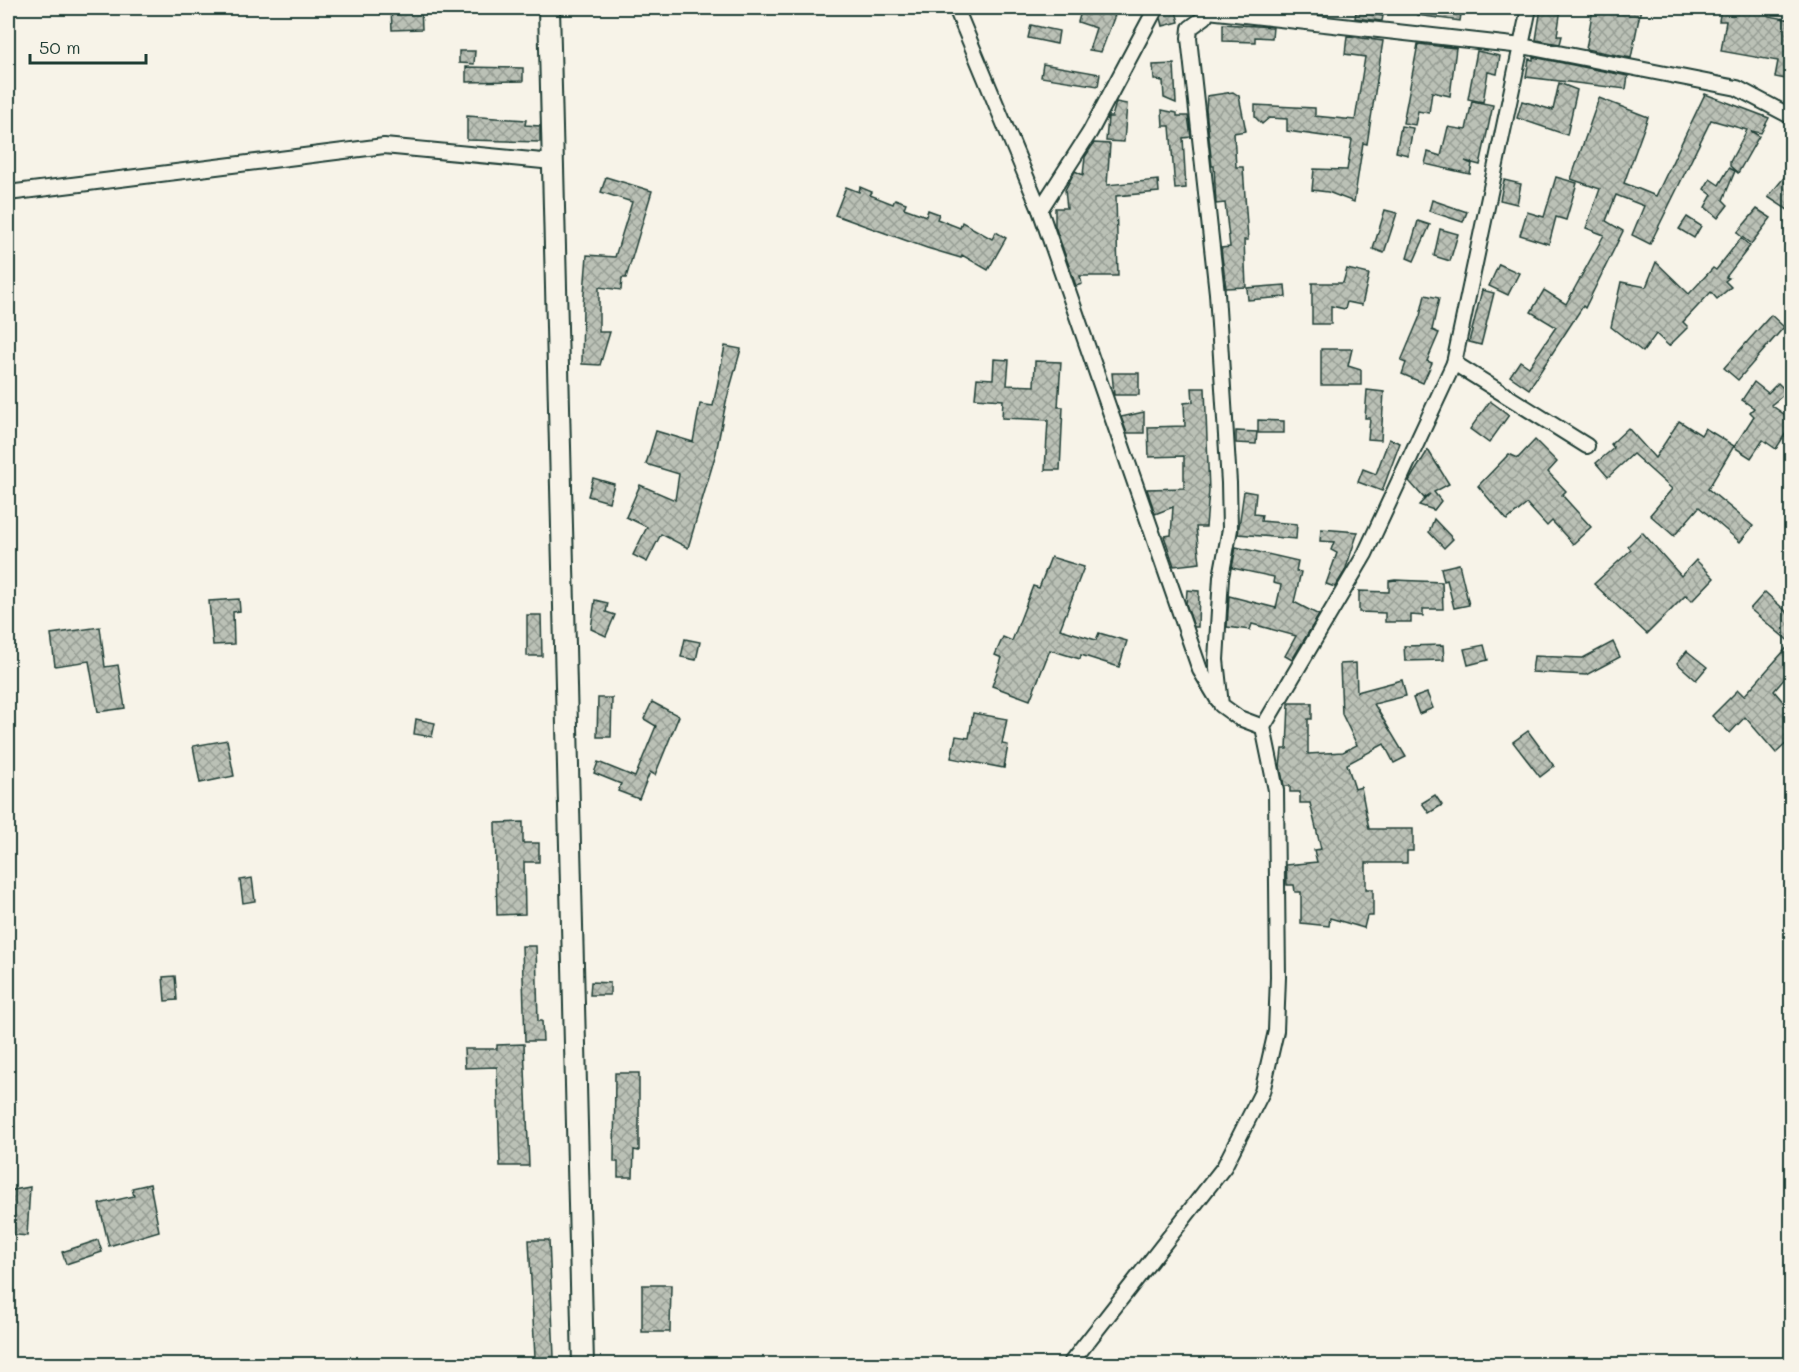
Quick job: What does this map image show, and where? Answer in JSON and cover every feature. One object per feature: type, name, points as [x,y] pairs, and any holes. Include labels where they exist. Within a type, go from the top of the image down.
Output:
[{"type":"main road","points":[[549,8],[583,1365]]},
{"type":"street","points":[[956,8],[1040,210],[1200,670],[1221,705],[1239,718],[1263,727]]},
{"type":"street","points":[[1040,210],[1090,132],[1156,8]]},
{"type":"street","points":[[1070,1365],[1224,1167],[1262,1092],[1276,1031],[1278,977],[1276,790],[1263,727],[1365,554],[1454,363],[1530,8]]},
{"type":"street","points":[[1221,705],[1216,660],[1221,577],[1230,529],[1229,483],[1217,293],[1189,38],[1190,28],[1205,17],[1208,9],[1522,46],[1737,88],[1791,117]]},
{"type":"street","points":[[8,193],[384,146],[553,162]]},
{"type":"street","points":[[1454,363],[1587,446]]},
{"type":"building","points":[[391,8],[421,8],[422,29],[392,30]]},
{"type":"building","points":[[1082,8],[1115,15],[1101,52],[1089,50],[1096,28],[1078,22]]},
{"type":"building","points":[[1165,8],[1175,8],[1179,22],[1163,26],[1161,18]]},
{"type":"building","points":[[1417,8],[1462,8],[1460,21],[1417,15]]},
{"type":"building","points":[[1541,8],[1561,8],[1557,36],[1562,36],[1560,44],[1536,40]]},
{"type":"building","points":[[1593,8],[1641,8],[1631,58],[1586,49]]},
{"type":"building","points":[[1721,8],[1770,8],[1769,16],[1791,20],[1791,80],[1775,77],[1778,61],[1721,51],[1726,21],[1719,21]]},
{"type":"building","points":[[1356,12],[1383,16],[1382,21],[1355,18]]},
{"type":"building","points":[[1223,24],[1273,27],[1272,38],[1255,37],[1255,42],[1223,41]]},
{"type":"building","points":[[1031,25],[1059,31],[1057,44],[1028,38]]},
{"type":"building","points":[[1347,36],[1383,41],[1367,144],[1363,143],[1354,202],[1328,192],[1312,190],[1314,169],[1347,170],[1352,140],[1287,131],[1287,119],[1269,118],[1262,124],[1255,117],[1255,105],[1315,108],[1315,116],[1355,120],[1365,57],[1345,54]]},
{"type":"building","points":[[1418,44],[1456,48],[1450,96],[1432,92],[1429,113],[1418,111],[1415,125],[1403,123]]},
{"type":"building","points":[[459,51],[475,51],[474,64],[459,63]]},
{"type":"building","points":[[1477,51],[1500,56],[1497,74],[1488,72],[1483,102],[1468,99]]},
{"type":"building","points":[[1533,57],[1628,76],[1626,89],[1526,77],[1529,59],[1533,60]]},
{"type":"building","points":[[1043,64],[1100,74],[1098,86],[1041,77]]},
{"type":"building","points":[[1174,64],[1176,103],[1164,98],[1163,81],[1154,80],[1153,65]]},
{"type":"building","points":[[466,67],[523,68],[523,81],[466,82]]},
{"type":"building","points":[[1559,83],[1577,90],[1567,135],[1517,118],[1522,101],[1553,110]]},
{"type":"building","points":[[1233,92],[1239,96],[1246,131],[1234,133],[1236,167],[1243,167],[1248,240],[1244,240],[1246,287],[1226,288],[1221,248],[1230,247],[1225,203],[1216,204],[1214,166],[1212,166],[1206,109],[1207,96]]},
{"type":"building","points":[[1705,94],[1769,118],[1761,133],[1751,131],[1759,136],[1738,173],[1730,166],[1730,162],[1747,130],[1711,120],[1650,244],[1632,235],[1644,206],[1616,195],[1606,221],[1623,231],[1585,308],[1583,306],[1529,389],[1510,376],[1520,361],[1529,367],[1556,327],[1531,312],[1544,290],[1566,304],[1604,235],[1586,228],[1600,189],[1571,179],[1599,98],[1648,117],[1624,183],[1656,196]]},
{"type":"building","points":[[1472,101],[1493,105],[1480,165],[1465,161],[1472,164],[1470,174],[1425,164],[1428,152],[1441,156],[1448,127],[1466,130]]},
{"type":"building","points":[[1116,102],[1127,104],[1124,142],[1106,141],[1108,117],[1112,117]]},
{"type":"building","points":[[1162,110],[1177,113],[1177,116],[1188,116],[1191,137],[1183,138],[1186,188],[1175,189],[1170,126],[1163,126]]},
{"type":"building","points":[[467,116],[526,120],[525,125],[540,126],[540,142],[467,140]]},
{"type":"building","points":[[1401,126],[1413,128],[1408,155],[1396,152]]},
{"type":"building","points":[[1094,143],[1110,144],[1107,185],[1158,180],[1159,192],[1116,196],[1118,276],[1080,276],[1082,284],[1076,286],[1055,226],[1055,208],[1067,208],[1065,190],[1075,171],[1083,175],[1085,157]]},
{"type":"building","points":[[1729,168],[1735,171],[1723,200],[1728,205],[1718,218],[1705,207],[1712,195],[1704,189],[1710,179],[1719,185]]},
{"type":"building","points":[[1791,169],[1791,212],[1768,197]]},
{"type":"building","points":[[606,177],[652,191],[626,278],[622,278],[621,290],[599,287],[599,332],[610,332],[600,365],[582,364],[587,255],[615,257],[632,202],[601,192]]},
{"type":"building","points":[[1556,177],[1577,183],[1566,220],[1556,217],[1549,244],[1520,235],[1527,212],[1544,217]]},
{"type":"building","points":[[1504,180],[1521,184],[1517,204],[1500,200]]},
{"type":"building","points":[[846,187],[859,192],[860,187],[872,192],[870,195],[893,204],[895,199],[906,203],[904,208],[926,216],[928,210],[939,214],[937,219],[960,228],[962,222],[992,239],[996,232],[1006,238],[988,270],[962,255],[961,258],[927,248],[835,215]]},
{"type":"building","points":[[1432,200],[1467,212],[1463,222],[1429,211]]},
{"type":"building","points":[[1757,209],[1771,218],[1751,244],[1737,233]]},
{"type":"building","points":[[1385,210],[1397,213],[1384,253],[1373,249]]},
{"type":"building","points":[[1687,217],[1701,226],[1694,238],[1679,229]]},
{"type":"building","points":[[1418,221],[1430,225],[1414,261],[1407,258]]},
{"type":"building","points":[[1440,229],[1458,234],[1450,261],[1434,256]]},
{"type":"building","points":[[1741,238],[1750,246],[1726,277],[1729,278],[1725,281],[1731,287],[1717,299],[1711,292],[1683,322],[1688,327],[1669,346],[1656,334],[1643,352],[1611,327],[1621,282],[1646,287],[1656,262],[1689,294],[1713,268],[1716,270]]},
{"type":"building","points":[[1499,264],[1519,273],[1508,295],[1489,286]]},
{"type":"building","points":[[1347,269],[1369,274],[1362,305],[1347,302],[1345,309],[1331,306],[1331,324],[1312,324],[1312,283],[1343,283]]},
{"type":"building","points":[[1285,285],[1286,297],[1248,300],[1247,288]]},
{"type":"building","points":[[1482,290],[1494,293],[1481,345],[1469,342]]},
{"type":"building","points":[[1425,295],[1439,298],[1432,330],[1439,333],[1427,361],[1432,363],[1423,383],[1402,374],[1406,363],[1401,361],[1420,316]]},
{"type":"building","points":[[1771,315],[1784,327],[1738,380],[1724,368]]},
{"type":"building","points":[[725,346],[741,349],[726,402],[716,453],[688,548],[661,534],[647,562],[633,555],[647,527],[626,517],[640,485],[675,500],[679,474],[646,464],[656,431],[693,442],[700,404],[713,406]]},
{"type":"building","points":[[1321,349],[1352,349],[1348,366],[1361,370],[1361,385],[1321,385]]},
{"type":"building","points":[[994,359],[1009,360],[1007,385],[1034,386],[1035,361],[1061,362],[1058,407],[1063,407],[1060,470],[1045,470],[1048,420],[1002,418],[1003,400],[975,398],[977,378],[993,379]]},
{"type":"building","points":[[1112,373],[1139,373],[1139,395],[1114,395]]},
{"type":"building","points":[[1754,382],[1768,393],[1778,383],[1787,392],[1771,405],[1791,419],[1791,425],[1776,449],[1763,440],[1751,458],[1734,447],[1754,416],[1750,412],[1754,408],[1742,400]]},
{"type":"building","points":[[1192,388],[1205,388],[1209,491],[1206,527],[1196,527],[1200,563],[1174,566],[1164,536],[1171,535],[1173,507],[1155,514],[1147,489],[1184,488],[1184,456],[1149,457],[1148,427],[1185,426],[1184,403],[1193,402]]},
{"type":"building","points":[[1367,390],[1384,392],[1381,440],[1368,439],[1370,418],[1365,418]]},
{"type":"building","points":[[1490,401],[1509,415],[1489,443],[1470,429]]},
{"type":"building","points":[[1144,412],[1144,433],[1127,433],[1121,417]]},
{"type":"building","points":[[1258,420],[1284,421],[1284,433],[1258,433]]},
{"type":"building","points":[[1679,421],[1701,435],[1705,428],[1734,446],[1708,489],[1753,526],[1740,542],[1699,507],[1674,536],[1650,515],[1672,489],[1633,454],[1608,477],[1596,463],[1614,448],[1611,444],[1628,428],[1655,458]]},
{"type":"building","points":[[1236,431],[1257,432],[1256,444],[1236,443]]},
{"type":"building","points":[[1389,439],[1400,443],[1382,491],[1358,482],[1363,469],[1376,474]]},
{"type":"building","points":[[1535,440],[1557,462],[1548,472],[1566,491],[1562,495],[1591,527],[1573,544],[1552,521],[1547,526],[1527,504],[1507,520],[1478,486],[1509,454],[1518,458]]},
{"type":"building","points":[[1428,450],[1449,484],[1434,492],[1441,501],[1434,510],[1419,505],[1430,494],[1424,498],[1409,481]]},
{"type":"building","points":[[593,478],[614,484],[609,502],[588,496]]},
{"type":"building","points":[[1244,491],[1256,493],[1254,514],[1262,515],[1261,521],[1297,524],[1296,539],[1238,534]]},
{"type":"building","points":[[1434,519],[1453,539],[1444,548],[1429,532]]},
{"type":"building","points":[[1321,529],[1358,532],[1345,571],[1335,587],[1326,584],[1337,553],[1331,550],[1334,542],[1320,541]]},
{"type":"building","points":[[1642,532],[1681,576],[1696,560],[1714,578],[1692,601],[1686,595],[1647,634],[1594,584],[1631,550],[1628,546]]},
{"type":"building","points":[[1236,547],[1298,561],[1296,571],[1301,572],[1294,602],[1319,615],[1292,660],[1285,656],[1296,636],[1252,624],[1250,630],[1227,627],[1229,596],[1276,608],[1281,585],[1273,583],[1274,577],[1232,568]]},
{"type":"building","points":[[1051,557],[1084,567],[1060,629],[1096,640],[1099,633],[1127,641],[1119,667],[1081,655],[1080,659],[1050,650],[1030,700],[992,686],[1002,658],[995,655],[1003,637],[1012,641],[1033,586],[1039,588]]},
{"type":"building","points":[[1459,564],[1469,605],[1454,608],[1447,580],[1444,581],[1441,568]]},
{"type":"building","points":[[1389,581],[1442,582],[1443,609],[1423,609],[1423,616],[1411,615],[1411,622],[1385,622],[1385,613],[1359,612],[1359,591],[1389,592]]},
{"type":"building","points":[[1187,590],[1199,591],[1198,627],[1194,627],[1186,604]]},
{"type":"building","points":[[1765,592],[1791,616],[1791,643],[1750,609]]},
{"type":"building","points":[[239,599],[240,611],[233,612],[234,644],[213,645],[209,601]]},
{"type":"building","points":[[595,600],[608,603],[606,612],[615,615],[606,636],[591,629]]},
{"type":"building","points":[[527,615],[541,615],[542,656],[527,656]]},
{"type":"building","points":[[100,627],[105,667],[118,665],[125,708],[98,712],[89,661],[55,666],[51,634]]},
{"type":"building","points":[[685,639],[700,642],[696,660],[681,657]]},
{"type":"building","points":[[1613,642],[1620,657],[1586,675],[1532,672],[1534,656],[1583,658]]},
{"type":"building","points":[[1791,643],[1791,671],[1774,691],[1791,711],[1791,739],[1776,753],[1745,717],[1730,733],[1712,716],[1738,690],[1744,696]]},
{"type":"building","points":[[1443,645],[1444,660],[1405,661],[1404,646]]},
{"type":"building","points":[[1484,645],[1488,660],[1468,665],[1464,649]]},
{"type":"building","points":[[1687,651],[1707,667],[1696,680],[1677,663]]},
{"type":"building","points":[[1356,663],[1357,692],[1402,680],[1406,696],[1374,704],[1406,757],[1394,763],[1384,744],[1347,764],[1355,789],[1361,787],[1369,829],[1413,829],[1413,851],[1407,851],[1407,863],[1366,863],[1366,889],[1373,889],[1373,916],[1367,916],[1364,928],[1330,918],[1329,926],[1301,923],[1301,892],[1295,892],[1294,885],[1287,885],[1286,865],[1317,862],[1314,850],[1321,849],[1310,803],[1300,803],[1300,792],[1290,792],[1290,786],[1284,786],[1280,766],[1282,749],[1287,749],[1289,703],[1312,703],[1312,719],[1308,719],[1308,754],[1343,752],[1357,745],[1342,714],[1340,664]]},
{"type":"building","points":[[1427,693],[1433,708],[1419,714],[1413,698]]},
{"type":"building","points":[[598,698],[612,698],[611,737],[597,737]]},
{"type":"building","points":[[652,702],[679,716],[655,775],[650,772],[639,799],[618,791],[621,784],[594,773],[598,762],[635,777],[656,726],[644,719]]},
{"type":"building","points":[[973,713],[1007,719],[1002,744],[1008,745],[1004,768],[951,758],[956,736],[969,738]]},
{"type":"building","points":[[416,719],[435,723],[432,737],[414,734]]},
{"type":"building","points":[[1528,731],[1554,766],[1540,777],[1513,742]]},
{"type":"building","points":[[227,740],[234,776],[200,783],[193,746]]},
{"type":"building","points":[[1435,795],[1442,805],[1429,813],[1422,803]]},
{"type":"building","points":[[523,822],[523,843],[539,843],[539,862],[524,862],[525,914],[497,915],[495,823]]},
{"type":"building","points":[[252,878],[255,901],[243,903],[240,880]]},
{"type":"building","points":[[522,946],[536,946],[538,1021],[542,1021],[543,1041],[525,1041]]},
{"type":"building","points":[[175,976],[177,1000],[165,1001],[163,977]]},
{"type":"building","points":[[591,982],[610,983],[610,995],[590,995]]},
{"type":"building","points":[[524,1044],[529,1166],[500,1166],[497,1067],[465,1068],[464,1049],[497,1049],[497,1045]]},
{"type":"building","points":[[615,1073],[639,1073],[639,1151],[634,1150],[633,1177],[618,1177],[618,1162],[614,1162]]},
{"type":"building","points":[[150,1184],[159,1231],[109,1246],[99,1204],[134,1196],[132,1188]]},
{"type":"building","points":[[30,1187],[27,1236],[8,1234],[8,1191]]},
{"type":"building","points":[[98,1240],[102,1252],[66,1264],[62,1252]]},
{"type":"building","points":[[529,1240],[549,1240],[554,1357],[535,1358]]},
{"type":"building","points":[[642,1285],[671,1285],[670,1332],[642,1332]]}]
